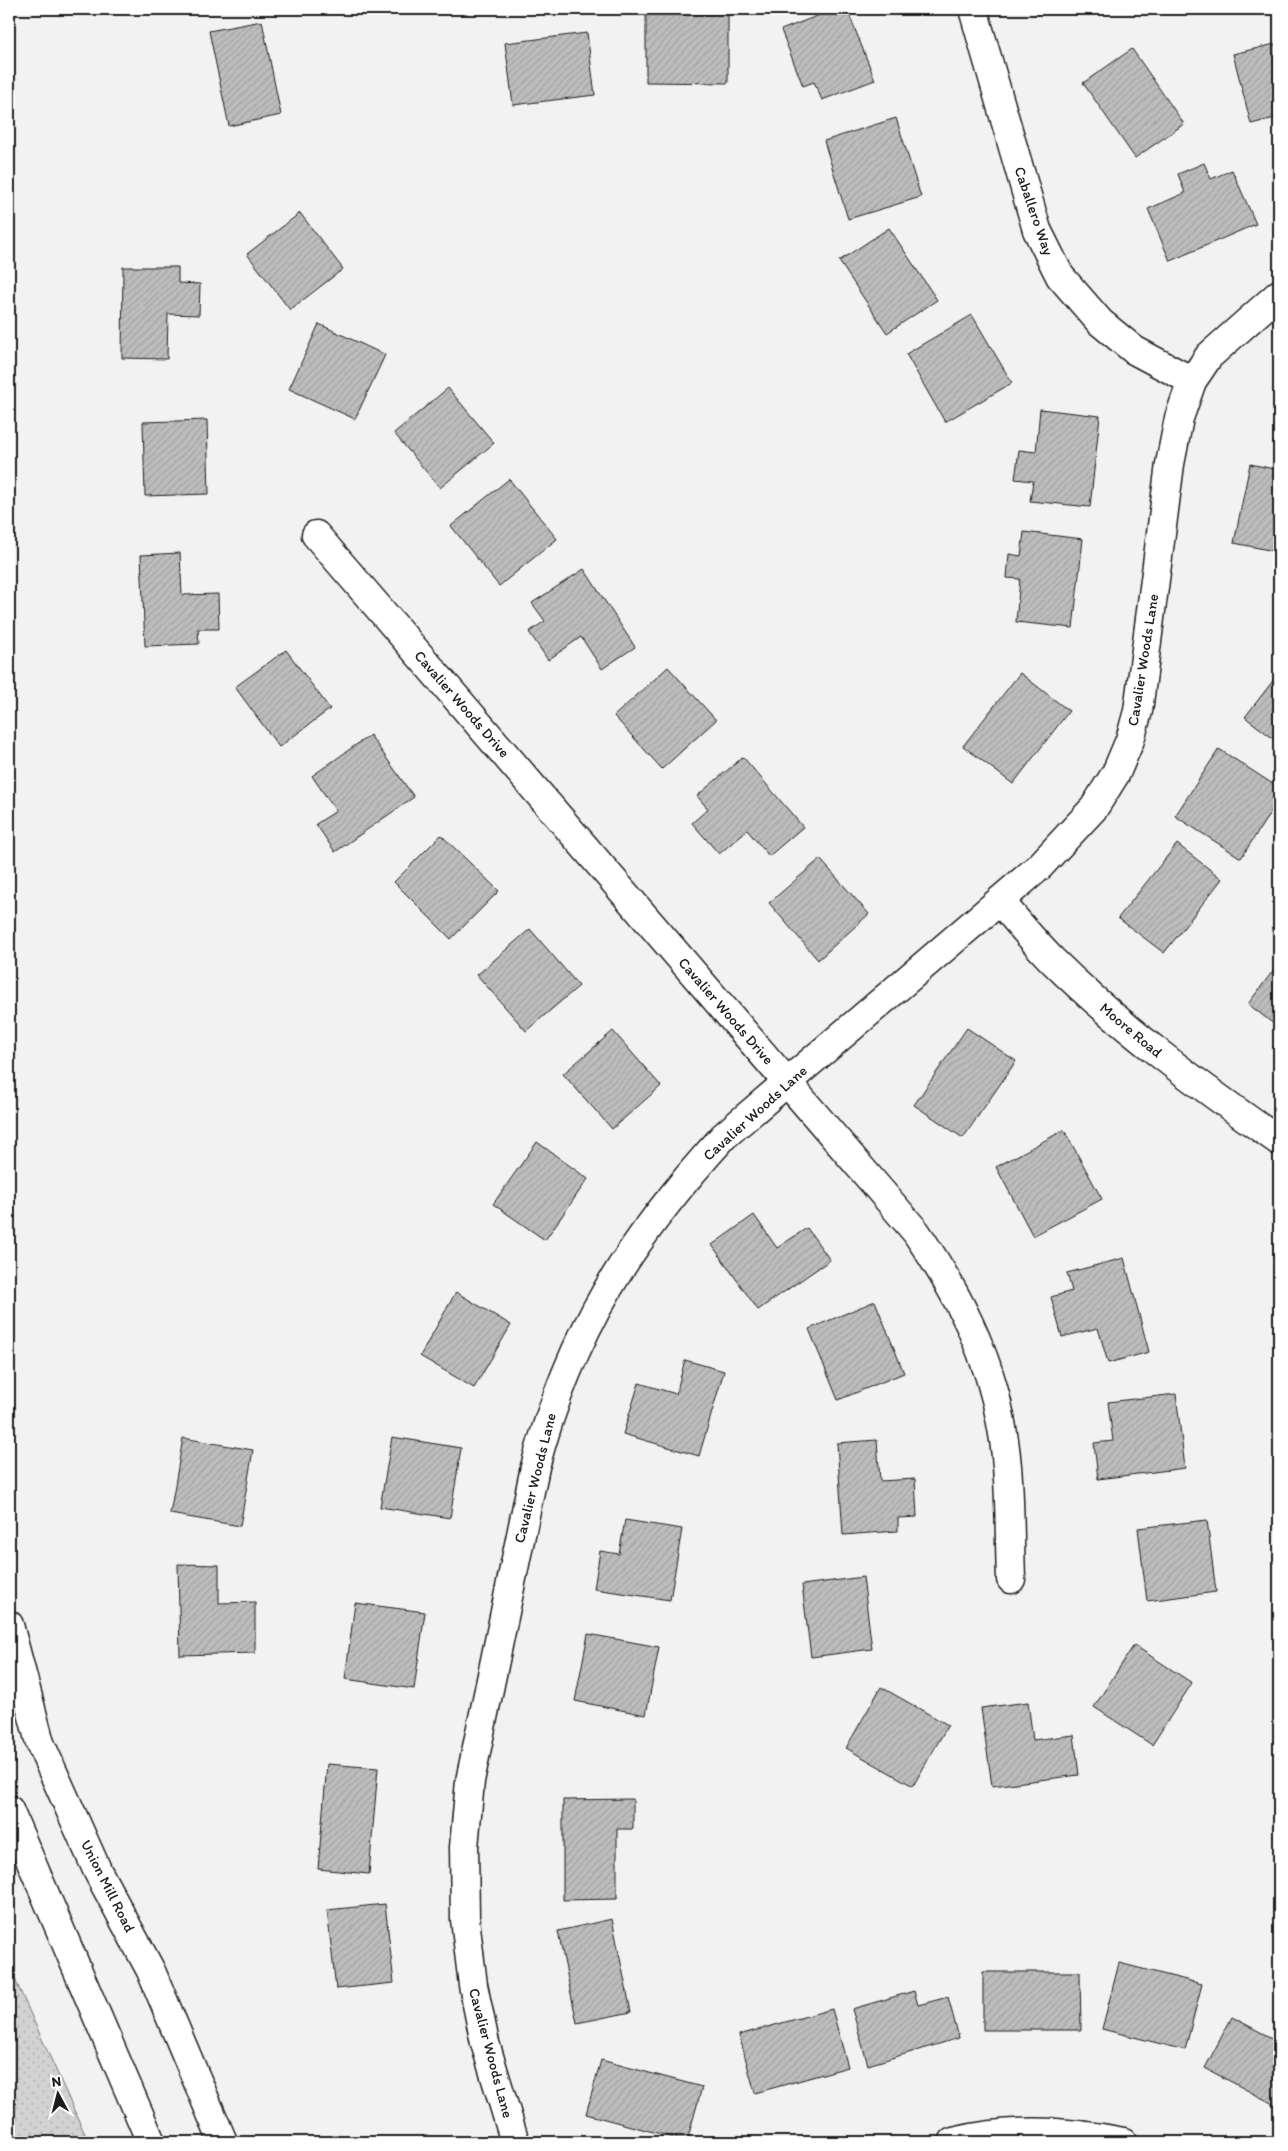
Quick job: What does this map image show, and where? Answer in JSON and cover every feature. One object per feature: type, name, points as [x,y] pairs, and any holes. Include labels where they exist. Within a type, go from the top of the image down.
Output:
[{"type":"street","name":"Caballero Way","points":[[973,9],[1037,230],[1060,276],[1100,322],[1134,350],[1192,382]]},
{"type":"street","name":"Cavalier Woods Lane","points":[[515,2142],[485,2043],[472,1985],[465,1919],[464,1847],[470,1781],[535,1466],[546,1424],[570,1361],[600,1300],[636,1242],[680,1184],[724,1136],[1000,901],[1038,867],[1094,808],[1116,773],[1130,740],[1138,711],[1170,464],[1179,418],[1192,382],[1209,356],[1279,294]]},
{"type":"street","name":"Cavalier Woods Drive","points":[[316,535],[916,1232],[943,1272],[969,1319],[988,1370],[1002,1428],[1006,1461],[1011,1579]]},
{"type":"street","name":"Moore Road","points":[[1000,901],[1052,960],[1132,1032],[1193,1081],[1279,1141]]},
{"type":"street","name":"Union Mill Road","points":[[9,1625],[40,1743],[98,1872],[151,1971],[223,2142]]},
{"type":"street","points":[[9,1810],[152,2142]]},
{"type":"street","points":[[953,2142],[1004,2133],[1038,2131],[1093,2136],[1124,2142]]},
{"type":"shaded area","points":[[9,1966],[83,2130],[89,2142],[9,2142]]},
{"type":"building","points":[[835,9],[847,9],[875,80],[822,100],[814,82],[803,86],[781,30]]},
{"type":"building","points":[[646,13],[728,13],[728,83],[646,82]]},
{"type":"building","points":[[262,21],[281,115],[229,126],[209,31]]},
{"type":"building","points":[[587,33],[595,95],[513,105],[505,43]]},
{"type":"building","points":[[1279,43],[1279,117],[1251,124],[1233,54]]},
{"type":"building","points":[[1132,49],[1184,124],[1135,158],[1083,83]]},
{"type":"building","points":[[896,118],[921,197],[848,219],[824,141]]},
{"type":"building","points":[[1204,163],[1211,179],[1232,170],[1256,224],[1170,261],[1148,209],[1185,193],[1178,174]]},
{"type":"building","points":[[300,213],[343,269],[290,310],[247,254]]},
{"type":"building","points":[[889,228],[937,300],[887,333],[839,261]]},
{"type":"building","points":[[123,267],[178,267],[178,283],[200,284],[199,315],[168,314],[167,359],[122,358]]},
{"type":"building","points":[[972,315],[1012,383],[945,422],[906,354]]},
{"type":"building","points":[[319,324],[385,355],[355,419],[289,389]]},
{"type":"building","points":[[448,388],[494,443],[440,488],[394,433]]},
{"type":"building","points":[[1040,409],[1100,416],[1090,507],[1030,501],[1033,481],[1015,479],[1019,450],[1036,452]]},
{"type":"building","points":[[207,420],[209,494],[145,496],[143,422]]},
{"type":"building","points":[[1250,464],[1279,470],[1279,552],[1234,543]]},
{"type":"building","points":[[509,479],[557,539],[499,586],[451,526]]},
{"type":"building","points":[[1024,532],[1083,539],[1073,628],[1016,622],[1020,579],[1007,578],[1009,554],[1021,556]]},
{"type":"building","points":[[180,553],[182,595],[218,594],[219,629],[198,629],[199,644],[145,646],[141,555]]},
{"type":"building","points":[[584,569],[635,647],[602,669],[581,637],[548,660],[529,632],[545,621],[532,603]]},
{"type":"building","points":[[286,650],[330,709],[279,747],[235,687]]},
{"type":"building","points":[[668,667],[716,720],[662,769],[614,716]]},
{"type":"building","points":[[1020,673],[1069,711],[1013,784],[963,746]]},
{"type":"building","points":[[1279,673],[1279,743],[1245,717]]},
{"type":"building","points":[[370,735],[414,797],[335,852],[316,824],[336,811],[312,776]]},
{"type":"building","points":[[1219,749],[1279,788],[1279,799],[1241,858],[1175,816]]},
{"type":"building","points":[[743,757],[803,827],[769,856],[747,830],[719,854],[692,823],[708,809],[697,796]]},
{"type":"building","points":[[441,835],[499,891],[451,939],[394,882]]},
{"type":"building","points":[[1177,844],[1222,879],[1164,953],[1118,918]]},
{"type":"building","points":[[820,859],[869,914],[818,960],[769,903]]},
{"type":"building","points":[[530,929],[579,986],[526,1031],[477,975]]},
{"type":"building","points":[[1279,963],[1279,1028],[1248,1004]]},
{"type":"building","points":[[967,1028],[1016,1061],[963,1138],[914,1105]]},
{"type":"building","points":[[613,1031],[661,1086],[612,1129],[563,1074]]},
{"type":"building","points":[[1064,1130],[1102,1199],[1033,1236],[996,1167]]},
{"type":"building","points":[[537,1142],[588,1179],[545,1240],[493,1204]]},
{"type":"building","points":[[754,1215],[777,1248],[807,1228],[830,1260],[758,1310],[712,1245]]},
{"type":"building","points":[[1124,1258],[1149,1352],[1108,1363],[1098,1328],[1062,1337],[1051,1297],[1072,1291],[1067,1273]]},
{"type":"building","points":[[456,1292],[511,1325],[474,1388],[420,1356]]},
{"type":"building","points":[[875,1301],[904,1373],[838,1400],[809,1329]]},
{"type":"building","points":[[685,1360],[724,1371],[699,1456],[623,1434],[639,1383],[676,1394]]},
{"type":"building","points":[[1176,1394],[1185,1468],[1098,1479],[1094,1443],[1113,1441],[1108,1402]]},
{"type":"building","points":[[392,1437],[461,1448],[450,1518],[380,1507]]},
{"type":"building","points":[[183,1438],[253,1450],[240,1526],[170,1514]]},
{"type":"building","points":[[877,1440],[880,1481],[915,1479],[917,1517],[898,1518],[898,1531],[843,1535],[837,1443]]},
{"type":"building","points":[[625,1520],[682,1529],[670,1600],[594,1589],[600,1551],[619,1554]]},
{"type":"building","points":[[1207,1520],[1216,1592],[1147,1601],[1138,1528]]},
{"type":"building","points":[[178,1564],[219,1565],[219,1603],[255,1602],[255,1653],[180,1655]]},
{"type":"building","points":[[863,1577],[872,1649],[811,1657],[802,1585]]},
{"type":"building","points":[[355,1603],[425,1612],[414,1689],[345,1679]]},
{"type":"building","points":[[588,1634],[659,1647],[646,1715],[575,1701]]},
{"type":"building","points":[[1134,1645],[1192,1683],[1152,1745],[1094,1707]]},
{"type":"building","points":[[881,1687],[948,1725],[913,1786],[846,1748]]},
{"type":"building","points":[[1028,1702],[1033,1740],[1074,1735],[1079,1775],[992,1786],[981,1708]]},
{"type":"building","points":[[327,1764],[378,1768],[369,1874],[318,1869]]},
{"type":"building","points":[[633,1799],[633,1829],[617,1829],[617,1899],[563,1900],[563,1800]]},
{"type":"building","points":[[385,1904],[394,1983],[336,1989],[327,1910]]},
{"type":"building","points":[[612,1919],[631,2012],[577,2023],[558,1931]]},
{"type":"building","points":[[1119,1963],[1202,1984],[1185,2050],[1102,2029]]},
{"type":"building","points":[[983,1972],[1080,1972],[1081,2030],[983,2030]]},
{"type":"building","points":[[914,1991],[918,2005],[948,1997],[959,2038],[868,2065],[852,2009]]},
{"type":"building","points":[[832,2009],[848,2067],[755,2093],[739,2035]]},
{"type":"building","points":[[1232,2017],[1279,2042],[1279,2107],[1205,2068]]},
{"type":"building","points":[[601,2060],[702,2087],[687,2141],[586,2114]]}]
